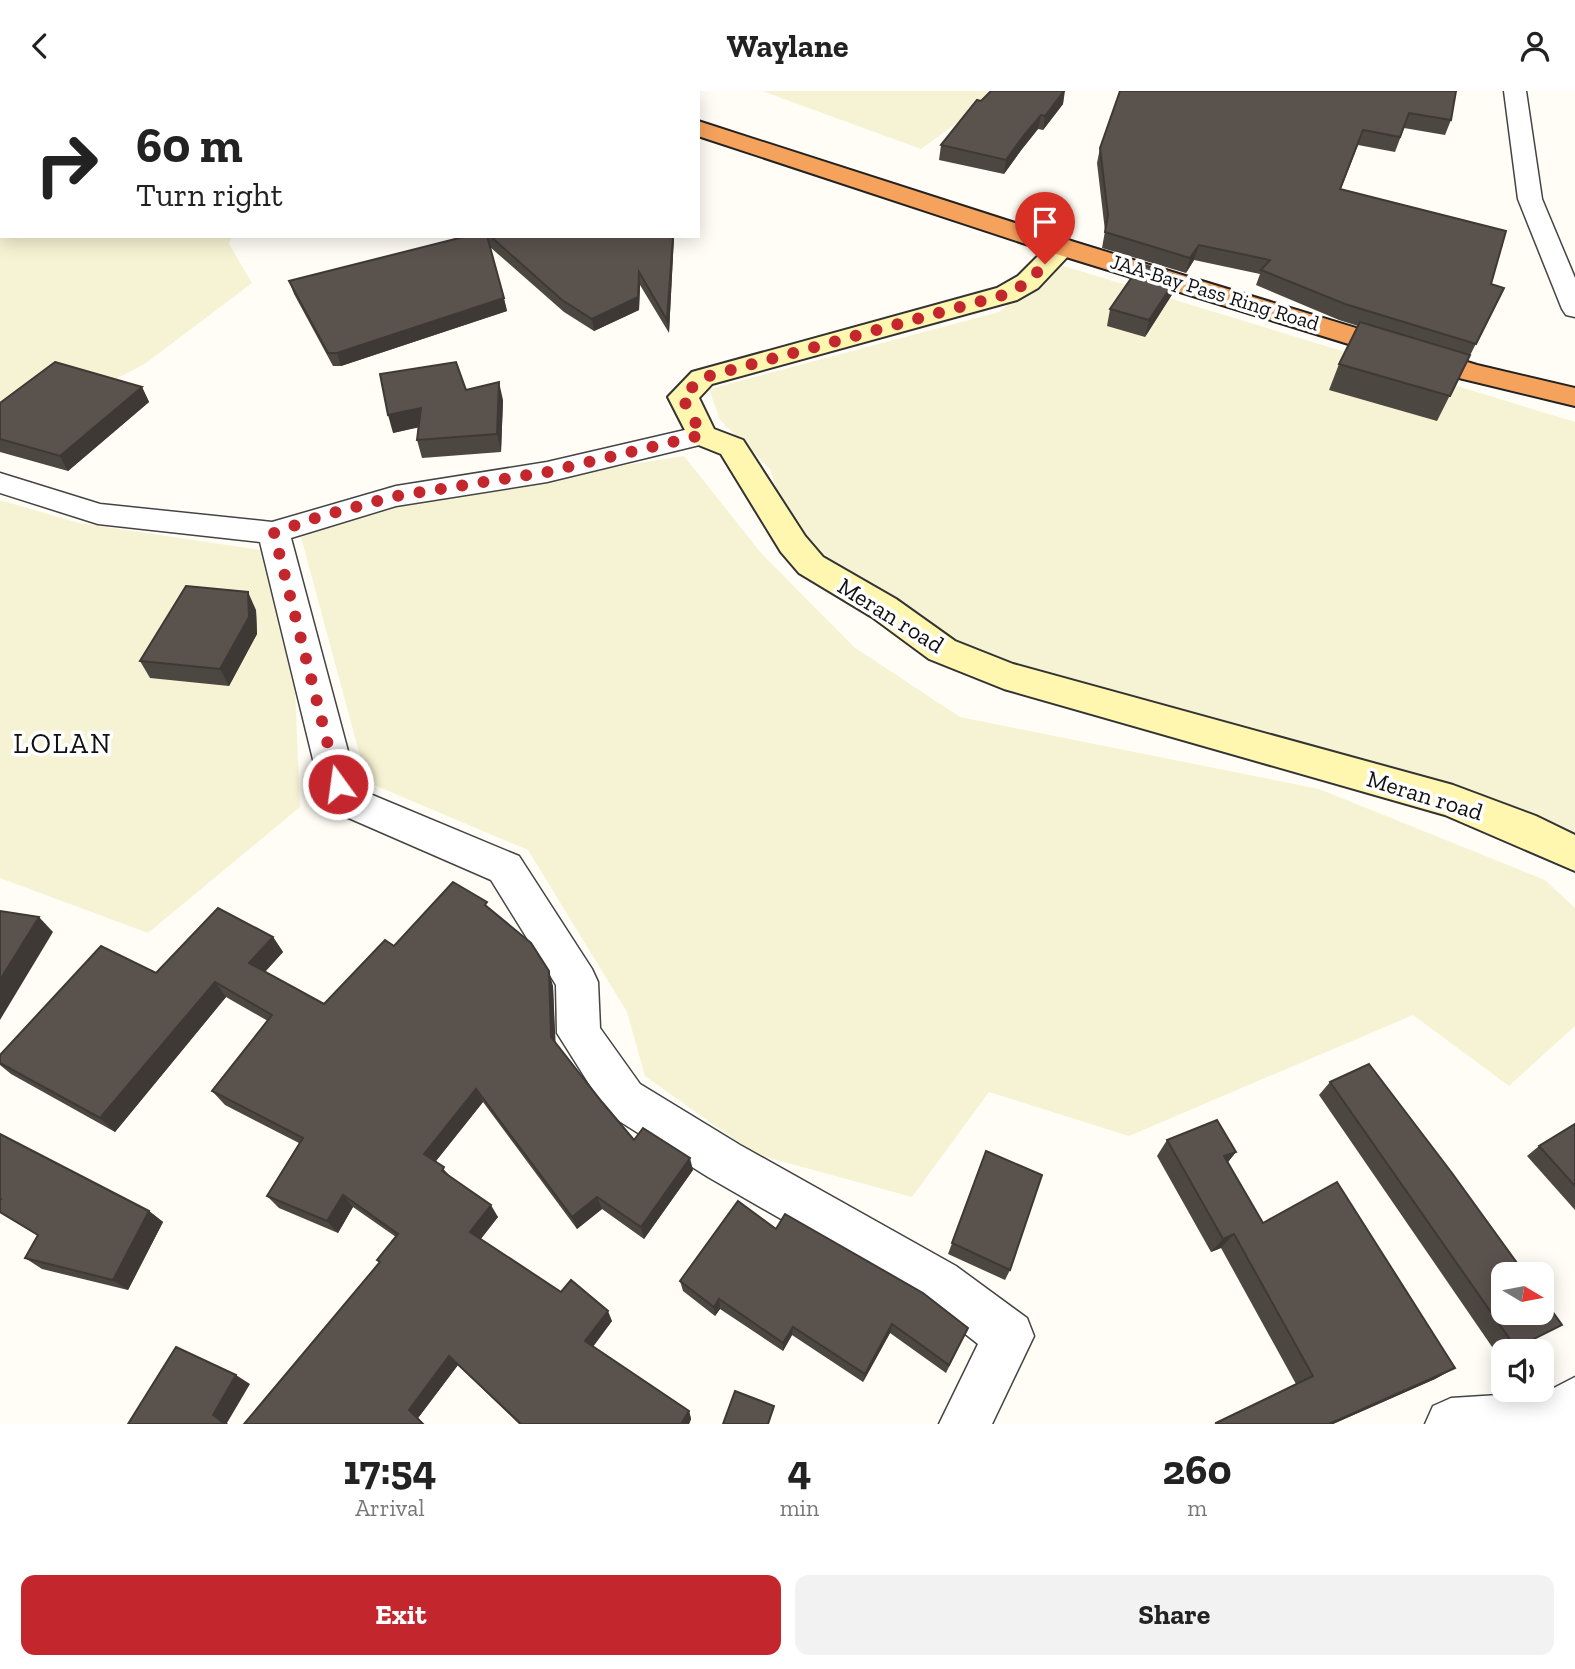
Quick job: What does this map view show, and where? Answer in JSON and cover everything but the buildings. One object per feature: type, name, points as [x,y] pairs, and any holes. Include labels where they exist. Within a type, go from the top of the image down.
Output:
[{"type":"highway","name":"JAA-Bay Pass Ring Road","points":[[700,129],[1062,247],[1469,372],[1575,397]]},
{"type":"street","points":[[1515,91],[1530,199],[1575,309]]},
{"type":"street","points":[[0,483],[98,514],[274,533],[318,517],[396,496],[547,472],[702,435],[682,397],[702,378],[1007,294],[1028,282],[1062,247]]},
{"type":"street","name":"Meran road","points":[[702,435],[732,447],[793,544],[811,565],[884,608],[942,650],[1004,675],[1453,801],[1522,828],[1575,855]]},
{"type":"street","points":[[274,533],[338,784],[345,796],[357,805],[505,868],[577,982],[579,1033],[624,1099],[724,1161],[939,1283],[1009,1336],[965,1424]]},
{"type":"street","points":[[1451,1424],[1554,1418],[1575,1403]]},
{"type":"shaded area","points":[[762,91],[989,91],[976,109],[921,149]]},
{"type":"shaded area","points":[[0,238],[230,238],[229,244],[252,283],[146,363],[70,404],[0,408]]},
{"type":"shaded area","points":[[1057,264],[1575,422],[1575,853],[940,656],[867,587],[790,530],[770,469],[720,420],[709,389],[999,312]]},
{"type":"shaded area","points":[[684,456],[761,553],[854,647],[960,717],[1319,789],[1545,880],[1575,908],[1575,1026],[1509,1086],[1413,1015],[1129,1136],[989,1092],[912,1197],[755,1154],[645,1076],[627,1012],[528,850],[367,782],[301,537],[392,502]]},
{"type":"shaded area","points":[[0,500],[79,523],[274,552],[295,688],[300,807],[148,933],[0,878]]},
{"type":"district","name":"LOLAN","points":[[63,743]]},
{"type":"route","points":[[338,784],[274,533],[318,517],[396,496],[547,472],[702,435],[682,397],[689,387],[702,378],[1007,294],[1028,282],[1045,264]]}]
